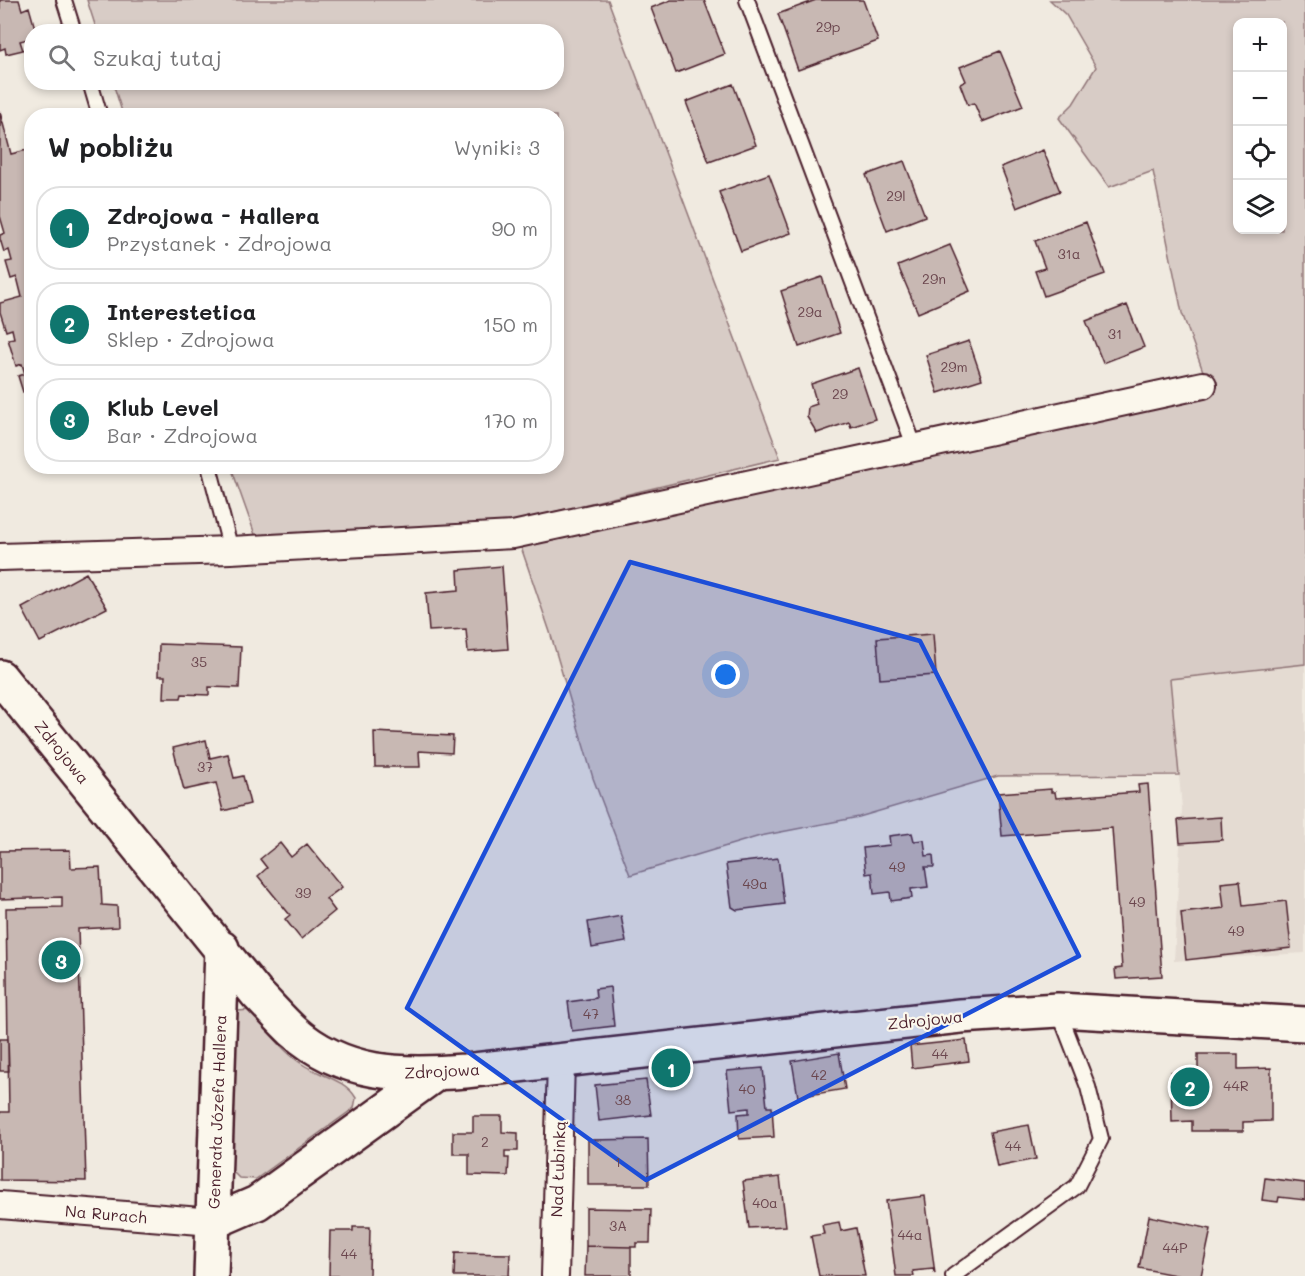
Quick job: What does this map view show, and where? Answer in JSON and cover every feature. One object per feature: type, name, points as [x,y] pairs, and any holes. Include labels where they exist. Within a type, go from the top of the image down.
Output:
[{"type":"street","points":[[0,557],[231,550],[513,535],[1203,385]]},
{"type":"street","name":"Zdrojowa","points":[[0,677],[257,994],[294,1031],[320,1050],[370,1070],[404,1075],[437,1073],[561,1062],[960,1016],[1058,1010],[1305,1024]]},
{"type":"street","name":"Generała Józefa Hallera","points":[[211,1276],[222,948]]},
{"type":"street","name":"Nad Łubinką","points":[[555,1276],[561,1062]]},
{"type":"street","points":[[213,1222],[257,1203],[437,1073]]},
{"type":"street","name":"Na Rurach","points":[[0,1204],[213,1222]]},
{"type":"lane","points":[[64,0],[72,24]]},
{"type":"lane","points":[[747,0],[915,448]]},
{"type":"lane","points":[[92,90],[98,108]]},
{"type":"lane","points":[[211,474],[231,550]]},
{"type":"lane","points":[[953,1276],[1077,1186],[1101,1139],[1088,1087],[1058,1010]]},
{"type":"highlighted area","points":[[630,562],[920,641],[1079,956],[646,1180],[407,1008]]},
{"type":"shaded area","points":[[87,0],[608,0],[780,458],[507,523],[258,543],[233,474],[564,474],[564,108],[121,108],[115,90],[564,90],[564,24],[95,24]]},
{"type":"shaded area","points":[[1050,0],[1305,0],[1305,664],[1170,679],[1179,775],[998,776],[859,817],[760,836],[630,875],[593,778],[550,632],[521,547],[1208,397],[1204,374],[1182,313],[1153,171],[1109,187],[1059,118],[1073,104],[1096,67],[1066,15]]},
{"type":"shaded area","points":[[1305,664],[1305,953],[1174,961],[1182,808],[1170,679]]},
{"type":"shaded area","points":[[251,1010],[294,1058],[339,1082],[356,1098],[354,1108],[256,1179],[239,1178],[229,1168],[238,1011]]},
{"type":"building","points":[[0,0],[19,0],[22,10],[29,7],[34,24],[24,24],[24,40],[20,41],[23,50],[6,54],[5,48],[0,50]]},
{"type":"building","points":[[671,0],[704,0],[725,54],[676,73],[651,8]]},
{"type":"building","points":[[816,0],[863,0],[878,41],[798,70],[778,14]]},
{"type":"building","points":[[1000,51],[1023,106],[982,122],[974,103],[968,105],[960,84],[966,81],[960,67]]},
{"type":"building","points":[[733,84],[756,145],[709,162],[686,102]]},
{"type":"building","points":[[0,112],[11,154],[24,151],[24,371],[22,364],[16,366],[8,339],[14,338],[12,329],[6,331],[0,312],[0,303],[22,297],[17,277],[11,279],[6,262],[12,261],[9,250],[4,252],[0,239],[0,235],[5,233],[0,216]]},
{"type":"building","points":[[1043,150],[1060,191],[1017,208],[1001,167]]},
{"type":"building","points":[[904,161],[925,216],[887,231],[866,175]]},
{"type":"building","points":[[769,174],[791,233],[741,251],[719,192]]},
{"type":"building","points":[[1086,222],[1105,274],[1044,296],[1035,271],[1045,268],[1035,241]]},
{"type":"building","points":[[950,245],[970,291],[918,313],[898,266]]},
{"type":"building","points":[[822,277],[840,333],[799,347],[781,291]]},
{"type":"building","points":[[1127,305],[1144,347],[1103,363],[1086,321]]},
{"type":"building","points":[[969,341],[982,379],[938,393],[926,355]]},
{"type":"building","points":[[858,368],[875,419],[851,427],[849,422],[817,433],[807,417],[808,407],[817,404],[811,384]]},
{"type":"building","points":[[24,374],[24,392],[23,392],[18,376]]},
{"type":"building","points":[[502,566],[508,649],[468,652],[466,629],[429,631],[426,593],[459,590],[458,570]]},
{"type":"building","points":[[86,573],[107,608],[40,642],[22,608]]},
{"type":"building","points":[[933,634],[936,675],[880,679],[877,638]]},
{"type":"building","points":[[159,644],[241,647],[239,688],[209,687],[209,695],[182,694],[181,698],[164,698],[165,676],[158,676]]},
{"type":"building","points":[[374,732],[453,736],[452,753],[419,751],[420,767],[375,767]]},
{"type":"building","points":[[206,740],[210,758],[228,754],[234,778],[243,776],[250,804],[223,811],[216,783],[184,790],[173,748]]},
{"type":"building","points":[[1148,784],[1162,976],[1116,979],[1115,969],[1122,968],[1112,828],[1002,836],[998,793],[1051,789],[1051,792],[1055,792],[1056,798],[1139,792],[1138,785]]},
{"type":"building","points":[[1221,817],[1222,840],[1180,843],[1178,820]]},
{"type":"building","points":[[912,833],[914,841],[924,840],[926,856],[933,855],[934,867],[925,867],[928,887],[911,889],[912,898],[891,901],[890,892],[874,894],[872,873],[866,874],[863,848],[890,845],[889,836]]},
{"type":"building","points":[[280,843],[291,857],[307,844],[342,887],[326,899],[335,911],[301,939],[285,919],[290,915],[258,876],[267,868],[260,859]]},
{"type":"building","points":[[70,850],[71,868],[100,867],[102,905],[117,906],[118,927],[78,929],[86,1181],[0,1180],[0,1112],[9,1112],[6,908],[62,907],[62,897],[0,899],[0,851]]},
{"type":"building","points":[[778,858],[784,904],[737,910],[732,907],[726,864]]},
{"type":"building","points":[[1240,881],[1243,906],[1286,901],[1291,948],[1186,960],[1181,913],[1224,908],[1221,883]]},
{"type":"building","points":[[621,916],[626,942],[592,948],[588,922]]},
{"type":"building","points":[[610,987],[614,1026],[572,1031],[568,1002],[596,998],[595,989]]},
{"type":"building","points":[[0,1039],[8,1039],[9,1071],[0,1071]]},
{"type":"building","points":[[966,1040],[969,1061],[912,1068],[910,1046]]},
{"type":"building","points":[[839,1053],[845,1089],[798,1097],[792,1061]]},
{"type":"building","points":[[1198,1054],[1238,1054],[1238,1069],[1271,1068],[1271,1121],[1243,1122],[1243,1131],[1192,1131],[1192,1121],[1172,1122],[1171,1072],[1198,1071]]},
{"type":"building","points":[[763,1068],[767,1107],[772,1107],[774,1137],[739,1139],[738,1114],[749,1113],[749,1108],[731,1110],[727,1071]]},
{"type":"building","points":[[646,1080],[651,1115],[599,1121],[595,1085]]},
{"type":"building","points":[[473,1116],[502,1116],[502,1132],[518,1133],[518,1151],[505,1151],[505,1158],[509,1158],[508,1176],[469,1175],[469,1154],[453,1154],[453,1132],[473,1132]]},
{"type":"building","points":[[1029,1125],[1036,1159],[997,1167],[990,1132]]},
{"type":"building","points":[[648,1139],[649,1185],[588,1185],[588,1140]]},
{"type":"building","points":[[780,1177],[786,1226],[749,1228],[743,1181]]},
{"type":"building","points":[[1265,1178],[1305,1183],[1305,1200],[1279,1197],[1278,1202],[1262,1200]]},
{"type":"building","points":[[925,1196],[935,1274],[933,1269],[913,1271],[914,1276],[896,1276],[886,1201]]},
{"type":"building","points":[[586,1208],[651,1209],[650,1243],[636,1243],[636,1247],[586,1246]]},
{"type":"building","points":[[1149,1216],[1211,1229],[1201,1276],[1180,1276],[1139,1268]]},
{"type":"building","points":[[839,1222],[841,1231],[856,1228],[865,1276],[819,1276],[811,1236],[824,1234],[822,1225]]},
{"type":"building","points":[[353,1227],[370,1227],[369,1276],[329,1276],[330,1231],[353,1231]]},
{"type":"building","points":[[586,1246],[631,1247],[631,1276],[585,1276]]},
{"type":"building","points":[[455,1253],[510,1254],[509,1276],[454,1276]]},
{"type":"place","name":"Klub Level","points":[[61,960]]},
{"type":"place","name":"Zdrojowa - Hallera","points":[[671,1068]]},
{"type":"place","name":"Interestetica","points":[[1190,1087]]}]
